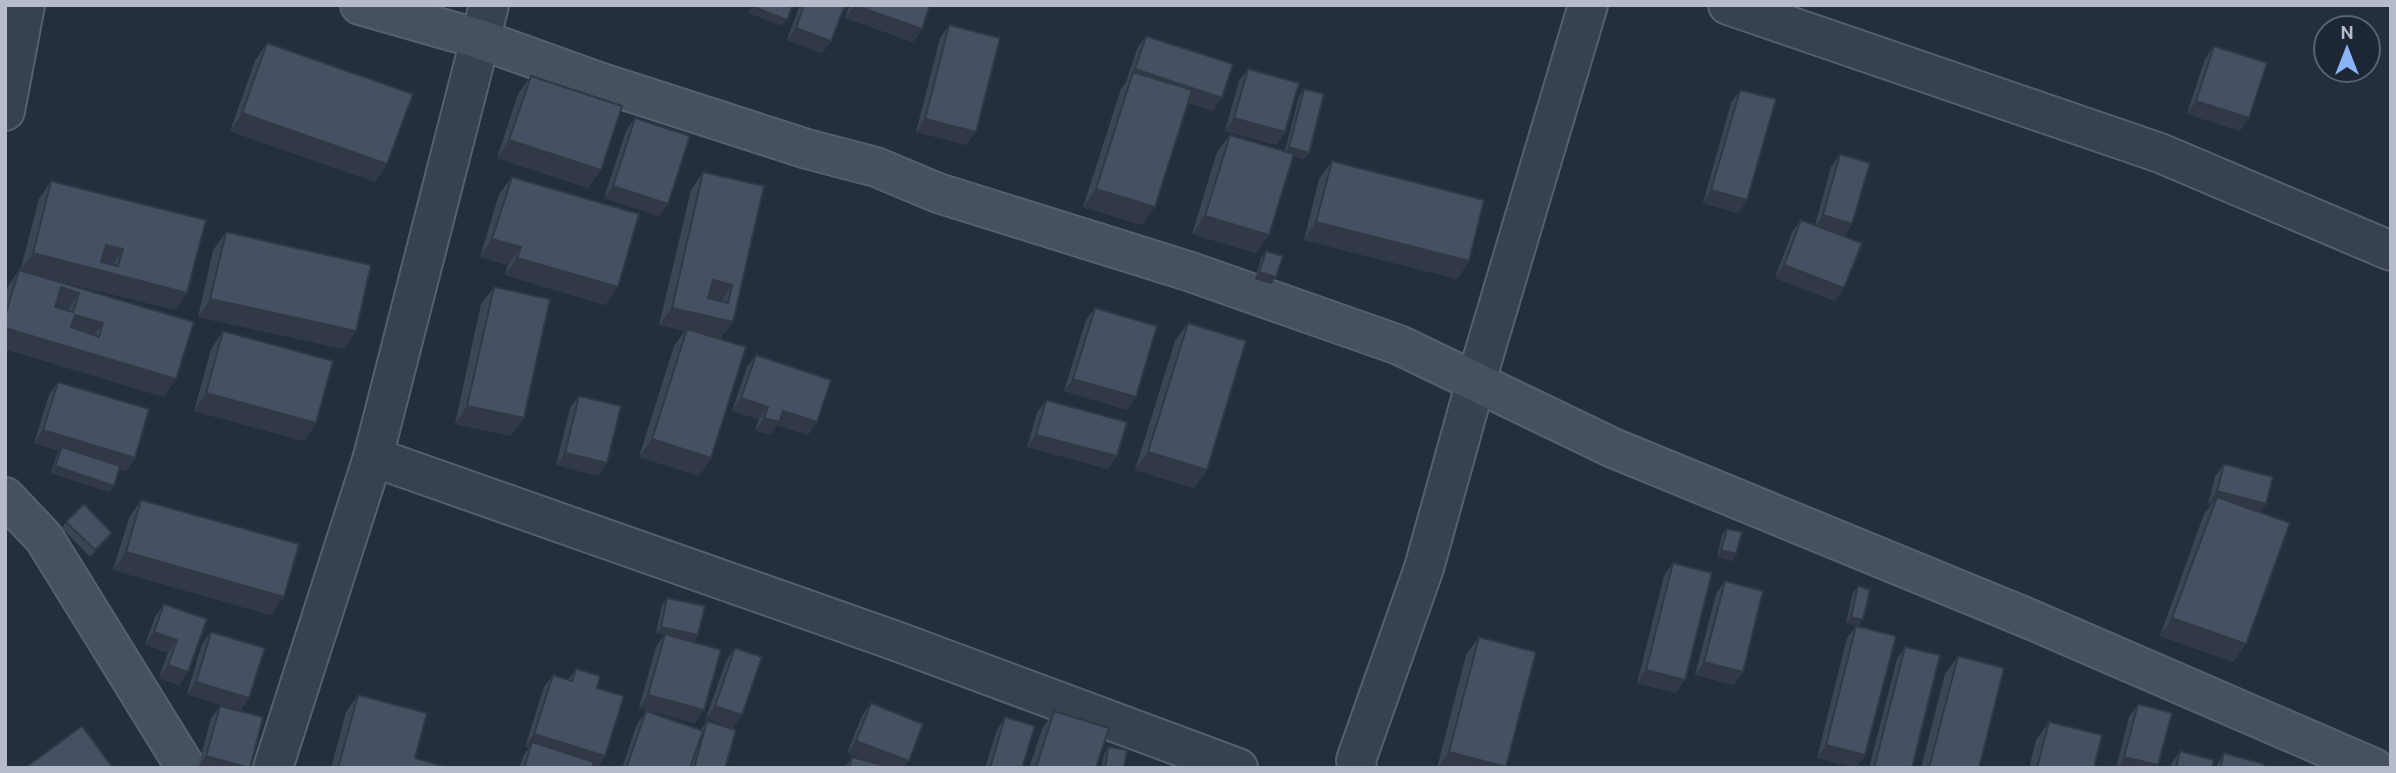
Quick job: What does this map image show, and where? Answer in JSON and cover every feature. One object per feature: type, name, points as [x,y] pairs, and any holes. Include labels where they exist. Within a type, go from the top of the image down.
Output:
[{"type":"street","points":[[5,111],[25,5]]},
{"type":"street","points":[[359,5],[484,22],[696,114],[807,149],[876,167],[938,193],[1188,271],[1399,345],[1613,448],[2032,620],[2374,768]]},
{"type":"street","points":[[1357,768],[1356,760],[1423,568],[1588,5]]},
{"type":"street","points":[[1728,5],[2160,153],[2391,251]]},
{"type":"street","points":[[273,768],[373,457],[484,22]]},
{"type":"street","points":[[373,457],[896,641],[1238,768]]},
{"type":"street","points":[[5,498],[44,538],[186,768]]},
{"type":"building","points":[[753,5],[793,5],[787,20]]},
{"type":"building","points":[[804,5],[845,5],[831,41],[796,28]]},
{"type":"building","points":[[854,5],[930,5],[922,29]]},
{"type":"building","points":[[949,25],[1000,38],[976,132],[925,119]]},
{"type":"building","points":[[1146,36],[1233,64],[1222,98],[1135,69]]},
{"type":"building","points":[[267,43],[413,94],[387,164],[242,113]]},
{"type":"building","points":[[2214,46],[2267,63],[2249,118],[2196,101]]},
{"type":"building","points":[[1248,69],[1299,83],[1285,132],[1234,118]]},
{"type":"building","points":[[1133,72],[1192,90],[1155,207],[1096,189]]},
{"type":"building","points":[[531,76],[622,106],[601,170],[509,140]]},
{"type":"building","points":[[1304,89],[1324,94],[1309,153],[1289,147]]},
{"type":"building","points":[[1740,90],[1776,99],[1747,200],[1711,190]]},
{"type":"building","points":[[635,118],[690,136],[668,204],[613,186]]},
{"type":"building","points":[[1230,135],[1294,154],[1269,235],[1205,216]]},
{"type":"building","points":[[1840,154],[1870,163],[1852,224],[1823,215]]},
{"type":"building","points":[[1332,161],[1484,200],[1469,261],[1316,222]]},
{"type":"building","points":[[703,172],[764,186],[733,322],[672,308]],"holes":[[[713,280],[732,285],[728,303],[708,298]]]},
{"type":"building","points":[[512,177],[639,214],[618,287],[517,258],[521,247],[492,239]]},
{"type":"building","points":[[51,181],[206,220],[187,293],[33,253]],"holes":[[[106,245],[123,249],[118,266],[101,262]]]},
{"type":"building","points":[[1801,220],[1862,243],[1844,288],[1784,265]]},
{"type":"building","points":[[226,232],[371,265],[356,331],[210,299]]},
{"type":"building","points":[[1266,251],[1283,256],[1276,277],[1259,272]]},
{"type":"building","points":[[19,270],[194,322],[176,379],[5,328],[5,316]],"holes":[[[61,287],[79,293],[73,312],[55,307]],[[75,315],[103,323],[99,337],[71,327]]]},
{"type":"building","points":[[494,287],[550,299],[524,418],[467,406]]},
{"type":"building","points":[[1095,308],[1157,326],[1136,397],[1073,379]]},
{"type":"building","points":[[1188,323],[1246,341],[1207,470],[1148,452]]},
{"type":"building","points":[[687,329],[746,347],[711,458],[652,439]]},
{"type":"building","points":[[223,331],[333,361],[316,423],[206,393]]},
{"type":"building","points":[[756,355],[831,380],[817,422],[783,411],[779,422],[764,418],[768,407],[741,398]]},
{"type":"building","points":[[58,382],[149,409],[135,458],[43,430]]},
{"type":"building","points":[[579,396],[621,406],[607,463],[565,453]]},
{"type":"building","points":[[1046,400],[1127,422],[1117,456],[1036,435]]},
{"type":"building","points":[[62,447],[120,466],[114,486],[55,466]]},
{"type":"building","points":[[2224,464],[2273,477],[2266,504],[2217,491]]},
{"type":"building","points":[[2217,497],[2290,523],[2246,644],[2172,618]]},
{"type":"building","points":[[141,500],[299,544],[284,597],[126,552]]},
{"type":"building","points":[[84,504],[112,533],[95,550],[66,522]]},
{"type":"building","points":[[1727,529],[1742,532],[1736,554],[1721,550]]},
{"type":"building","points":[[1673,563],[1712,573],[1685,680],[1646,670]]},
{"type":"building","points":[[1725,581],[1763,591],[1743,672],[1704,662]]},
{"type":"building","points":[[1858,586],[1870,590],[1863,620],[1851,617]]},
{"type":"building","points":[[667,598],[705,606],[698,635],[661,627]]},
{"type":"building","points":[[164,604],[207,619],[188,672],[168,665],[177,640],[154,632]]},
{"type":"building","points":[[1856,626],[1896,636],[1865,755],[1826,745]]},
{"type":"building","points":[[211,632],[265,648],[249,698],[196,682]]},
{"type":"building","points":[[665,634],[721,650],[704,710],[648,695]]},
{"type":"building","points":[[1479,637],[1536,652],[1506,767],[1449,752]]},
{"type":"building","points":[[1905,647],[1940,655],[1912,768],[1874,768]]},
{"type":"building","points":[[735,648],[762,657],[742,715],[715,706]]},
{"type":"building","points":[[1958,656],[2004,668],[1979,768],[1929,768]]},
{"type":"building","points":[[576,669],[600,676],[597,688],[624,696],[605,756],[534,734],[553,675],[572,681]]},
{"type":"building","points":[[358,695],[427,713],[415,758],[449,768],[338,768]]},
{"type":"building","points":[[871,703],[923,724],[909,761],[856,741]]},
{"type":"building","points":[[2138,704],[2172,713],[2158,765],[2124,757]]},
{"type":"building","points":[[220,706],[263,717],[250,768],[206,756]]},
{"type":"building","points":[[646,711],[703,731],[690,768],[627,766]]},
{"type":"building","points":[[1054,711],[1109,728],[1096,768],[1036,768]]},
{"type":"building","points":[[1005,717],[1035,726],[1022,768],[990,768]]},
{"type":"building","points":[[707,721],[736,730],[725,768],[694,768]]},
{"type":"building","points":[[2049,722],[2102,735],[2094,768],[2037,768]]},
{"type":"building","points":[[82,726],[113,768],[25,768]]},
{"type":"building","points":[[532,742],[594,762],[592,768],[524,768]]},
{"type":"building","points":[[1108,747],[1127,750],[1124,768],[1105,768]]},
{"type":"building","points":[[2180,751],[2214,760],[2212,768],[2176,768]]},
{"type":"building","points":[[2224,753],[2264,764],[2263,768],[2220,768]]},
{"type":"building","points":[[852,757],[893,768],[849,768]]}]
